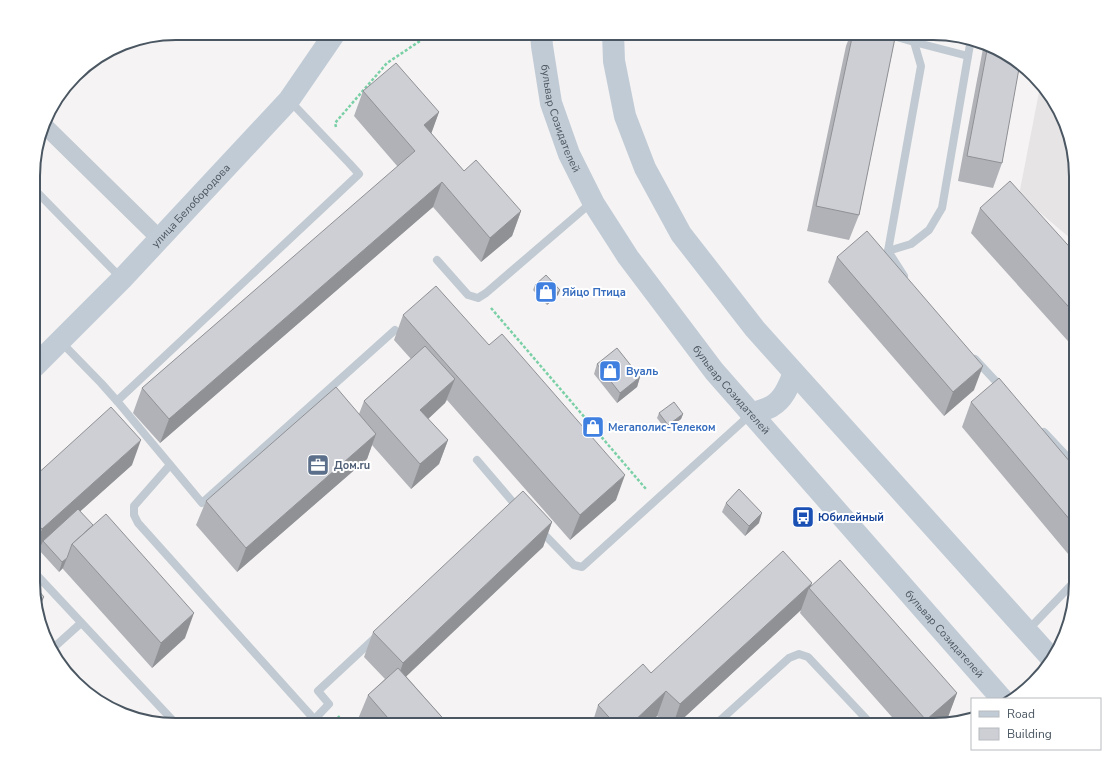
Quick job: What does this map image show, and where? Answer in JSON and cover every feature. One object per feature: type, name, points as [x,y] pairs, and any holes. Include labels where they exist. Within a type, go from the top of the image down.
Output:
[{"type":"street","name":"улица Белобородова","points":[[40,361],[122,279],[289,100],[330,40]]},
{"type":"street","name":"бульвар Созидателей","points":[[542,40],[551,103],[569,154],[592,202],[633,264],[714,371],[1001,698]]},
{"type":"street","points":[[613,40],[614,61],[625,116],[645,168],[681,234],[755,329],[1048,654]]},
{"type":"street","points":[[48,129],[159,238]]},
{"type":"street","points":[[751,414],[772,407],[779,401],[787,391],[794,373]]},
{"type":"lane","points":[[907,40],[968,56]]},
{"type":"lane","points":[[909,283],[888,252],[920,66],[914,42]]},
{"type":"lane","points":[[888,252],[910,244],[929,230],[942,208],[970,46]]},
{"type":"lane","points":[[117,401],[359,174],[289,100]]},
{"type":"lane","points":[[40,195],[122,279]]},
{"type":"lane","points":[[437,260],[468,295],[478,298],[486,293],[592,202]]},
{"type":"lane","points":[[60,341],[101,382],[202,503],[395,330]]},
{"type":"lane","points":[[969,352],[1011,398]]},
{"type":"lane","points":[[535,525],[574,565],[582,567],[751,414]]},
{"type":"lane","points":[[1038,426],[1069,459]]},
{"type":"lane","points":[[477,460],[518,512]]},
{"type":"lane","points":[[170,465],[134,506],[134,515],[138,523],[308,718]]},
{"type":"lane","points":[[40,578],[170,718]]},
{"type":"lane","points":[[1027,631],[1069,587]]},
{"type":"lane","points":[[56,645],[81,622]]},
{"type":"lane","points":[[315,718],[329,704],[318,690],[383,631]]},
{"type":"lane","points":[[723,718],[789,658],[799,654],[808,657],[865,718]]},
{"type":"path","points":[[337,130],[334,124],[387,63],[422,40]]},
{"type":"path","points":[[481,296],[656,500]]},
{"type":"shaded area","points":[[1039,91],[1051,108],[1059,124],[1068,158],[1069,237],[1019,195]]},
{"type":"building","points":[[852,40],[895,40],[859,215],[816,206]]},
{"type":"building","points":[[987,51],[1001,58],[1019,70],[1002,163],[967,156]]},
{"type":"building","points":[[396,63],[439,112],[424,125],[464,171],[476,160],[521,211],[490,238],[442,182],[169,419],[142,388],[415,151],[363,91]]},
{"type":"building","points":[[1010,181],[1069,246],[1069,307],[980,208]]},
{"type":"building","points":[[867,231],[983,366],[953,392],[837,257]]},
{"type":"building","points":[[546,275],[560,290],[549,300],[535,285]]},
{"type":"building","points":[[436,286],[489,345],[502,334],[625,475],[580,515],[403,315]]},
{"type":"building","points":[[425,346],[455,379],[420,410],[448,440],[420,464],[364,401]]},
{"type":"building","points":[[617,348],[640,377],[620,393],[597,364]]},
{"type":"building","points":[[999,378],[1069,461],[1069,519],[971,402]]},
{"type":"building","points":[[336,387],[376,434],[246,548],[206,501]]},
{"type":"building","points":[[674,402],[683,414],[668,425],[659,413]]},
{"type":"building","points":[[111,407],[141,440],[42,529],[40,527],[40,472]]},
{"type":"building","points":[[739,489],[762,513],[749,526],[726,503]]},
{"type":"building","points":[[523,491],[552,522],[403,663],[373,632]]},
{"type":"building","points":[[78,509],[93,525],[72,544],[67,558],[62,562],[43,541]]},
{"type":"building","points":[[106,514],[194,613],[161,643],[72,544]]},
{"type":"building","points":[[783,551],[812,583],[680,704],[666,691],[637,718],[610,718],[598,705],[643,664],[651,673]]},
{"type":"building","points":[[840,560],[957,693],[928,718],[924,718],[809,588]]},
{"type":"building","points":[[41,593],[44,597],[41,599]]},
{"type":"building","points":[[398,668],[443,718],[388,718],[368,695]]},
{"type":"place","name":"Яйцо Птица","points":[[546,292]]},
{"type":"place","name":"Вуаль","points":[[610,371]]},
{"type":"place","name":"Мегаполис-Телеком","points":[[593,427]]},
{"type":"place","name":"Дом.ru","points":[[318,465]]},
{"type":"place","name":"Юбилейный","points":[[803,517]]}]
